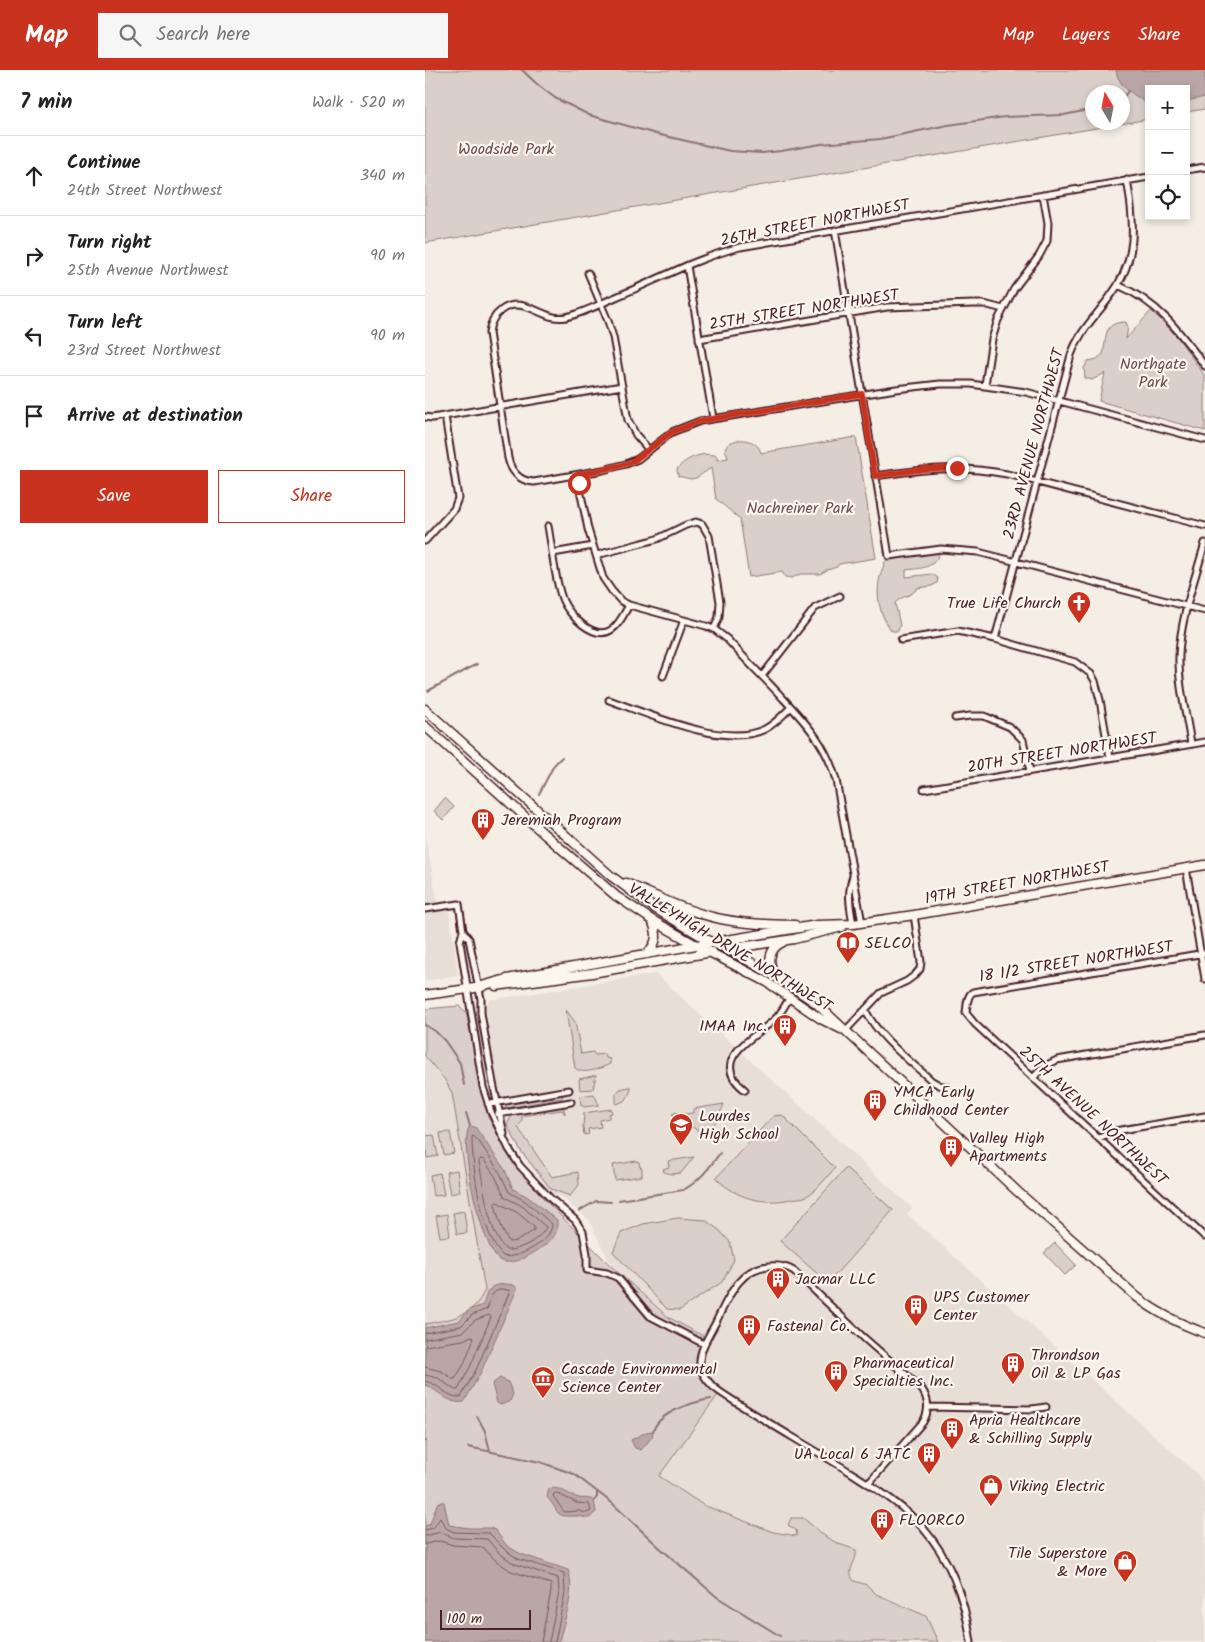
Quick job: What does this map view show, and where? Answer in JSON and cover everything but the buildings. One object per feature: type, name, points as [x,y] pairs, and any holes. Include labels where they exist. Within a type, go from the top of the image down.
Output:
[{"type":"main road","name":"VALLEYHIGH DRIVE NORTHWEST","points":[[425,708],[611,876],[656,909],[713,943],[728,949],[780,978],[833,1016],[845,1030],[1018,1192],[1137,1297],[1174,1321],[1205,1334]]},
{"type":"main road","name":"VALLEYHIGH DRIVE NORTHWEST","points":[[425,726],[589,875],[616,896],[651,920],[767,982],[821,1019],[845,1030]]},
{"type":"main road","name":"19TH STREET NORTHWEST","points":[[478,987],[507,979],[696,945],[817,925],[853,924],[914,915],[1205,866]]},
{"type":"main road","points":[[611,876],[667,902],[721,919],[765,925],[817,925]]},
{"type":"main road","points":[[647,954],[655,944],[657,936],[651,920]]},
{"type":"main road","name":"19TH STREET NORTHWEST","points":[[425,995],[467,988],[527,983],[794,939],[853,924]]},
{"type":"main road","points":[[780,978],[771,966],[771,954],[777,945],[794,939]]},
{"type":"street","points":[[1190,169],[1205,167]]},
{"type":"street","name":"26TH STREET NORTHWEST","points":[[501,406],[489,333],[494,316],[499,311],[518,305],[551,317],[561,318],[601,304],[717,254],[740,247],[1145,178]]},
{"type":"street","name":"23RD AVENUE NORTHWEST","points":[[995,640],[1071,355],[1077,340],[1118,285],[1129,259],[1134,232],[1127,180]]},
{"type":"street","points":[[985,386],[992,339],[1003,309],[1014,289],[1044,249],[1047,241],[1048,223],[1043,195]]},
{"type":"street","points":[[835,230],[889,556],[926,550],[956,549],[978,552],[1205,610]]},
{"type":"street","points":[[687,266],[713,418]]},
{"type":"street","points":[[587,273],[613,337],[630,423],[636,435],[649,450]]},
{"type":"street","points":[[1118,285],[1139,295],[1162,312],[1181,333],[1205,366]]},
{"type":"street","name":"25TH STREET NORTHWEST","points":[[699,339],[901,306],[984,304],[1003,309]]},
{"type":"street","points":[[501,406],[509,463],[518,476],[535,482],[626,464],[638,459],[680,428],[713,418],[862,394],[939,384],[985,386],[1026,392],[1205,440]]},
{"type":"street","points":[[425,417],[445,416],[622,386]]},
{"type":"street","points":[[425,541],[454,509],[458,498],[445,416]]},
{"type":"street","points":[[875,476],[925,469],[957,468],[988,470],[1205,526]]},
{"type":"street","points":[[577,475],[593,546],[607,585],[621,601],[629,605],[714,629],[727,639],[791,707],[811,729],[823,746],[833,768],[862,923]]},
{"type":"street","points":[[597,555],[657,539],[696,522],[701,524],[709,536],[720,602],[719,617],[714,629]]},
{"type":"street","points":[[548,526],[563,601],[570,612],[589,628],[600,632],[611,630],[619,622],[629,605]]},
{"type":"street","points":[[1191,744],[1179,661],[1188,606],[1205,543]]},
{"type":"street","points":[[553,553],[593,546]]},
{"type":"street","points":[[762,676],[815,608],[841,596]]},
{"type":"street","points":[[663,676],[683,620]]},
{"type":"street","points":[[901,640],[951,631],[967,633],[1075,662],[1091,674],[1095,681],[1110,758]]},
{"type":"street","points":[[609,700],[685,726],[734,736],[763,730],[779,720],[791,707]]},
{"type":"street","points":[[955,718],[979,716],[992,719],[1010,727],[1023,740],[1030,771]]},
{"type":"street","name":"20TH STREET NORTHWEST","points":[[924,788],[1205,742]]},
{"type":"street","points":[[1186,868],[1203,954],[1205,979]]},
{"type":"street","points":[[853,876],[849,886],[853,924]]},
{"type":"street","points":[[425,909],[459,904],[463,931],[460,942],[483,1086],[492,1115],[520,1166],[551,1199],[575,1220],[583,1232],[587,1254],[587,1270],[607,1273],[617,1278],[650,1316],[705,1344]]},
{"type":"street","points":[[845,1030],[881,993],[907,981],[920,969],[920,952],[914,915]]},
{"type":"street","points":[[463,931],[469,939],[499,1114],[509,1148]]},
{"type":"street","name":"18 1/2 STREET NORTHWEST","points":[[966,1012],[970,993],[973,992],[1203,954]]},
{"type":"street","points":[[745,1090],[733,1080],[730,1068],[733,1057],[753,1035],[775,1019],[790,998]]},
{"type":"street","points":[[865,1010],[881,1034],[932,1081],[939,1085],[947,1086]]},
{"type":"street","name":"25TH AVENUE NORTHWEST","points":[[966,1012],[975,1024],[1205,1237]]},
{"type":"street","points":[[1033,1077],[1043,1067],[1057,1060],[1205,1035]]},
{"type":"street","points":[[488,1104],[569,1090]]},
{"type":"street","points":[[492,1115],[571,1102]]},
{"type":"street","points":[[1099,1138],[1115,1131],[1205,1116]]},
{"type":"street","points":[[869,1484],[923,1422],[928,1407],[926,1396],[921,1388],[863,1337],[794,1271],[783,1266],[763,1266],[748,1272],[738,1283],[705,1344],[701,1357],[704,1375],[713,1387],[869,1484],[923,1528],[943,1557],[960,1591],[971,1642]]},
{"type":"street","points":[[928,1407],[1045,1408]]},
{"type":"shaded area","points":[[425,836],[438,904],[448,902],[458,975],[425,981]]},
{"type":"shaded area","points":[[656,974],[912,1208],[907,1214],[1196,1473],[1205,1485],[1205,1642],[938,1642],[926,1616],[852,1583],[820,1540],[773,1532],[703,1505],[659,1476],[719,1393],[701,1369],[699,1333],[668,1317],[612,1267],[589,1220],[564,1199],[552,1193],[522,1156],[505,1121],[497,1087],[484,1008],[489,1000]]},
{"type":"shaded area","points":[[425,1056],[445,1080],[452,1093],[485,1290],[479,1302],[456,1319],[425,1324]]},
{"type":"green space","name":"Woodside Park","points":[[425,70],[1205,70],[1205,109],[1190,111],[1190,85],[1145,85],[1145,120],[1130,122],[1130,85],[1085,85],[1085,130],[425,243]]},
{"type":"green space","name":"Northgate Park","points":[[1151,311],[1178,338],[1205,376],[1205,431],[1099,401],[1105,373],[1092,380],[1085,378],[1084,368],[1088,361],[1097,359],[1103,354],[1109,328],[1118,323],[1126,322],[1128,327],[1126,339]]},
{"type":"green space","name":"Nachreiner Park","points":[[856,437],[876,558],[839,564],[837,567],[820,574],[800,574],[792,578],[785,577],[782,572],[749,577],[740,519],[716,499],[711,468],[696,478],[691,479],[678,476],[677,469],[695,457],[706,454],[717,456],[717,460],[728,458],[725,448],[734,441],[750,441],[759,448],[761,453]]},
{"type":"green space","points":[[924,547],[937,548],[939,555],[929,565],[906,570],[906,577],[932,574],[938,578],[937,583],[932,586],[917,588],[895,603],[900,625],[898,631],[892,631],[883,616],[879,600],[879,582],[884,564],[891,556],[915,552]]},
{"type":"green space","points":[[445,798],[454,807],[443,820],[434,811]]},
{"type":"green space","points":[[459,1006],[466,1012],[488,1117],[513,1162],[544,1199],[612,1267],[668,1317],[703,1336],[701,1369],[720,1392],[659,1476],[703,1505],[773,1532],[797,1536],[796,1530],[788,1525],[791,1518],[803,1518],[826,1537],[856,1550],[851,1569],[854,1581],[867,1585],[876,1594],[926,1616],[938,1642],[425,1642],[425,1324],[452,1318],[468,1311],[480,1299],[485,1290],[452,1093],[445,1080],[425,1056],[425,1009]]},
{"type":"green space","points":[[566,1010],[575,1022],[581,1054],[593,1052],[595,1055],[604,1054],[606,1058],[610,1059],[610,1064],[587,1071],[575,1068]]},
{"type":"green space","points":[[596,1075],[593,1089],[580,1090],[579,1079]]},
{"type":"green space","points":[[631,1087],[627,1098],[616,1104],[616,1094],[620,1089]]},
{"type":"green space","points":[[594,1094],[599,1105],[584,1107],[581,1105],[580,1096]]},
{"type":"green space","points":[[563,1095],[562,1098],[506,1108],[505,1104]]},
{"type":"green space","points":[[724,1104],[712,1126],[700,1132],[672,1114],[677,1112],[678,1115],[693,1113],[693,1109]]},
{"type":"green space","points":[[561,1107],[564,1109],[565,1114],[562,1110],[522,1116],[522,1122],[518,1126],[552,1177],[578,1172],[579,1185],[570,1196],[551,1189],[521,1151],[507,1125],[512,1115]]},
{"type":"green space","points":[[611,1109],[612,1113],[609,1114],[609,1118],[600,1120],[601,1127],[588,1129],[589,1134],[584,1135],[584,1113]]},
{"type":"green space","points":[[782,1115],[835,1168],[818,1187],[804,1197],[781,1201],[761,1201],[733,1191],[716,1178],[773,1116]]},
{"type":"green space","points":[[450,1132],[454,1153],[444,1155],[440,1133]]},
{"type":"green space","points":[[434,1135],[438,1156],[427,1158],[425,1136]]},
{"type":"green space","points":[[694,1157],[681,1173],[672,1174],[664,1172],[663,1169],[669,1167],[668,1161]]},
{"type":"green space","points":[[639,1162],[642,1168],[642,1176],[615,1180],[613,1165]]},
{"type":"green space","points":[[846,1168],[893,1210],[828,1283],[780,1241]]},
{"type":"green space","points":[[457,1170],[460,1192],[450,1194],[446,1172]]},
{"type":"green space","points":[[440,1173],[444,1195],[433,1196],[430,1175]]},
{"type":"green space","points":[[464,1211],[467,1233],[457,1234],[453,1213]]},
{"type":"green space","points":[[447,1214],[450,1236],[440,1237],[436,1216]]},
{"type":"green space","points":[[678,1218],[705,1220],[719,1230],[730,1242],[734,1260],[722,1282],[680,1310],[667,1309],[613,1252],[621,1233],[643,1224]]},
{"type":"green space","points":[[1055,1243],[1076,1265],[1065,1275],[1044,1253]]},
{"type":"water","points":[[1116,70],[1205,70],[1205,97],[1190,100],[1190,85],[1145,85],[1145,102],[1131,93],[1130,85],[1123,85],[1117,76]]},
{"type":"water","points":[[470,1126],[475,1127],[505,1170],[513,1189],[528,1197],[557,1220],[555,1235],[550,1241],[525,1258],[508,1262],[499,1260],[492,1251],[485,1236],[469,1172],[467,1136]]},
{"type":"water","points":[[514,1285],[517,1289],[481,1372],[464,1402],[448,1399],[425,1385],[425,1328],[459,1321],[469,1310],[483,1305],[487,1293],[493,1286]]},
{"type":"water","points":[[500,1378],[508,1382],[513,1394],[510,1401],[501,1405],[497,1403],[492,1384]]},
{"type":"water","points":[[653,1431],[652,1437],[641,1450],[635,1448],[631,1440],[646,1432]]},
{"type":"water","points":[[552,1488],[579,1498],[594,1501],[596,1512],[589,1518],[560,1515],[547,1497],[549,1489]]},
{"type":"water","points":[[444,1502],[449,1525],[469,1528],[490,1528],[495,1530],[507,1546],[521,1554],[568,1570],[571,1587],[570,1597],[559,1642],[425,1642],[425,1526],[430,1524],[437,1504]]},
{"type":"waterway","points":[[522,70],[555,98],[589,115],[656,134],[730,151],[762,153],[781,151],[821,144],[880,139],[948,125],[1005,117],[1064,115],[1085,111]]},
{"type":"waterway","points":[[428,691],[477,664]]},
{"type":"waterway","points":[[539,794],[554,765],[562,757]]},
{"type":"waterway","points":[[425,1025],[435,1031],[445,1041],[460,1063],[464,1085]]},
{"type":"waterway","points":[[466,1113],[470,1126]]},
{"type":"waterway","points":[[619,1200],[683,1190],[699,1178],[720,1153]]},
{"type":"waterway","points":[[579,1211],[596,1201],[611,1202]]},
{"type":"waterway","points":[[653,1431],[656,1424],[669,1413],[686,1405],[711,1399]]},
{"type":"waterway","points":[[477,1416],[485,1431],[490,1451]]},
{"type":"waterway","points":[[468,1447],[540,1462],[574,1474],[612,1503],[717,1597],[780,1636]]},
{"type":"waterway","points":[[594,1501],[597,1493]]},
{"type":"place","name":"True Life Church","points":[[1079,624]]},
{"type":"place","name":"Jeremiah Program","points":[[483,841]]},
{"type":"place","name":"SELCO","points":[[848,964]]},
{"type":"place","name":"IMAA Inc.","points":[[785,1047]]},
{"type":"place","name":"YMCA Early Childhood Center","points":[[875,1122]]},
{"type":"place","name":"Lourdes High School","points":[[681,1146]]},
{"type":"place","name":"Valley High Apartments","points":[[951,1168]]},
{"type":"place","name":"Jacmar LLC","points":[[778,1300]]},
{"type":"place","name":"UPS Customer Center","points":[[916,1327]]},
{"type":"place","name":"Fastenal Co.","points":[[749,1347]]},
{"type":"place","name":"Throndson Oil & LP Gas","points":[[1013,1385]]},
{"type":"place","name":"Pharmaceutical Specialties Inc.","points":[[836,1393]]},
{"type":"place","name":"Cascade Environmental Science Center","points":[[543,1399]]},
{"type":"place","name":"Apria Healthcare & Schilling Supply","points":[[952,1450]]},
{"type":"place","name":"UA Local 6 JATC","points":[[929,1475]]},
{"type":"place","name":"Viking Electric","points":[[991,1507]]},
{"type":"place","name":"FLOORCO","points":[[882,1541]]},
{"type":"place","name":"Tile Superstore & More","points":[[1125,1583]]},
{"type":"route","points":[[579,483],[577,475],[632,462],[672,432],[700,421],[862,394],[875,476],[925,469],[957,468]]}]
